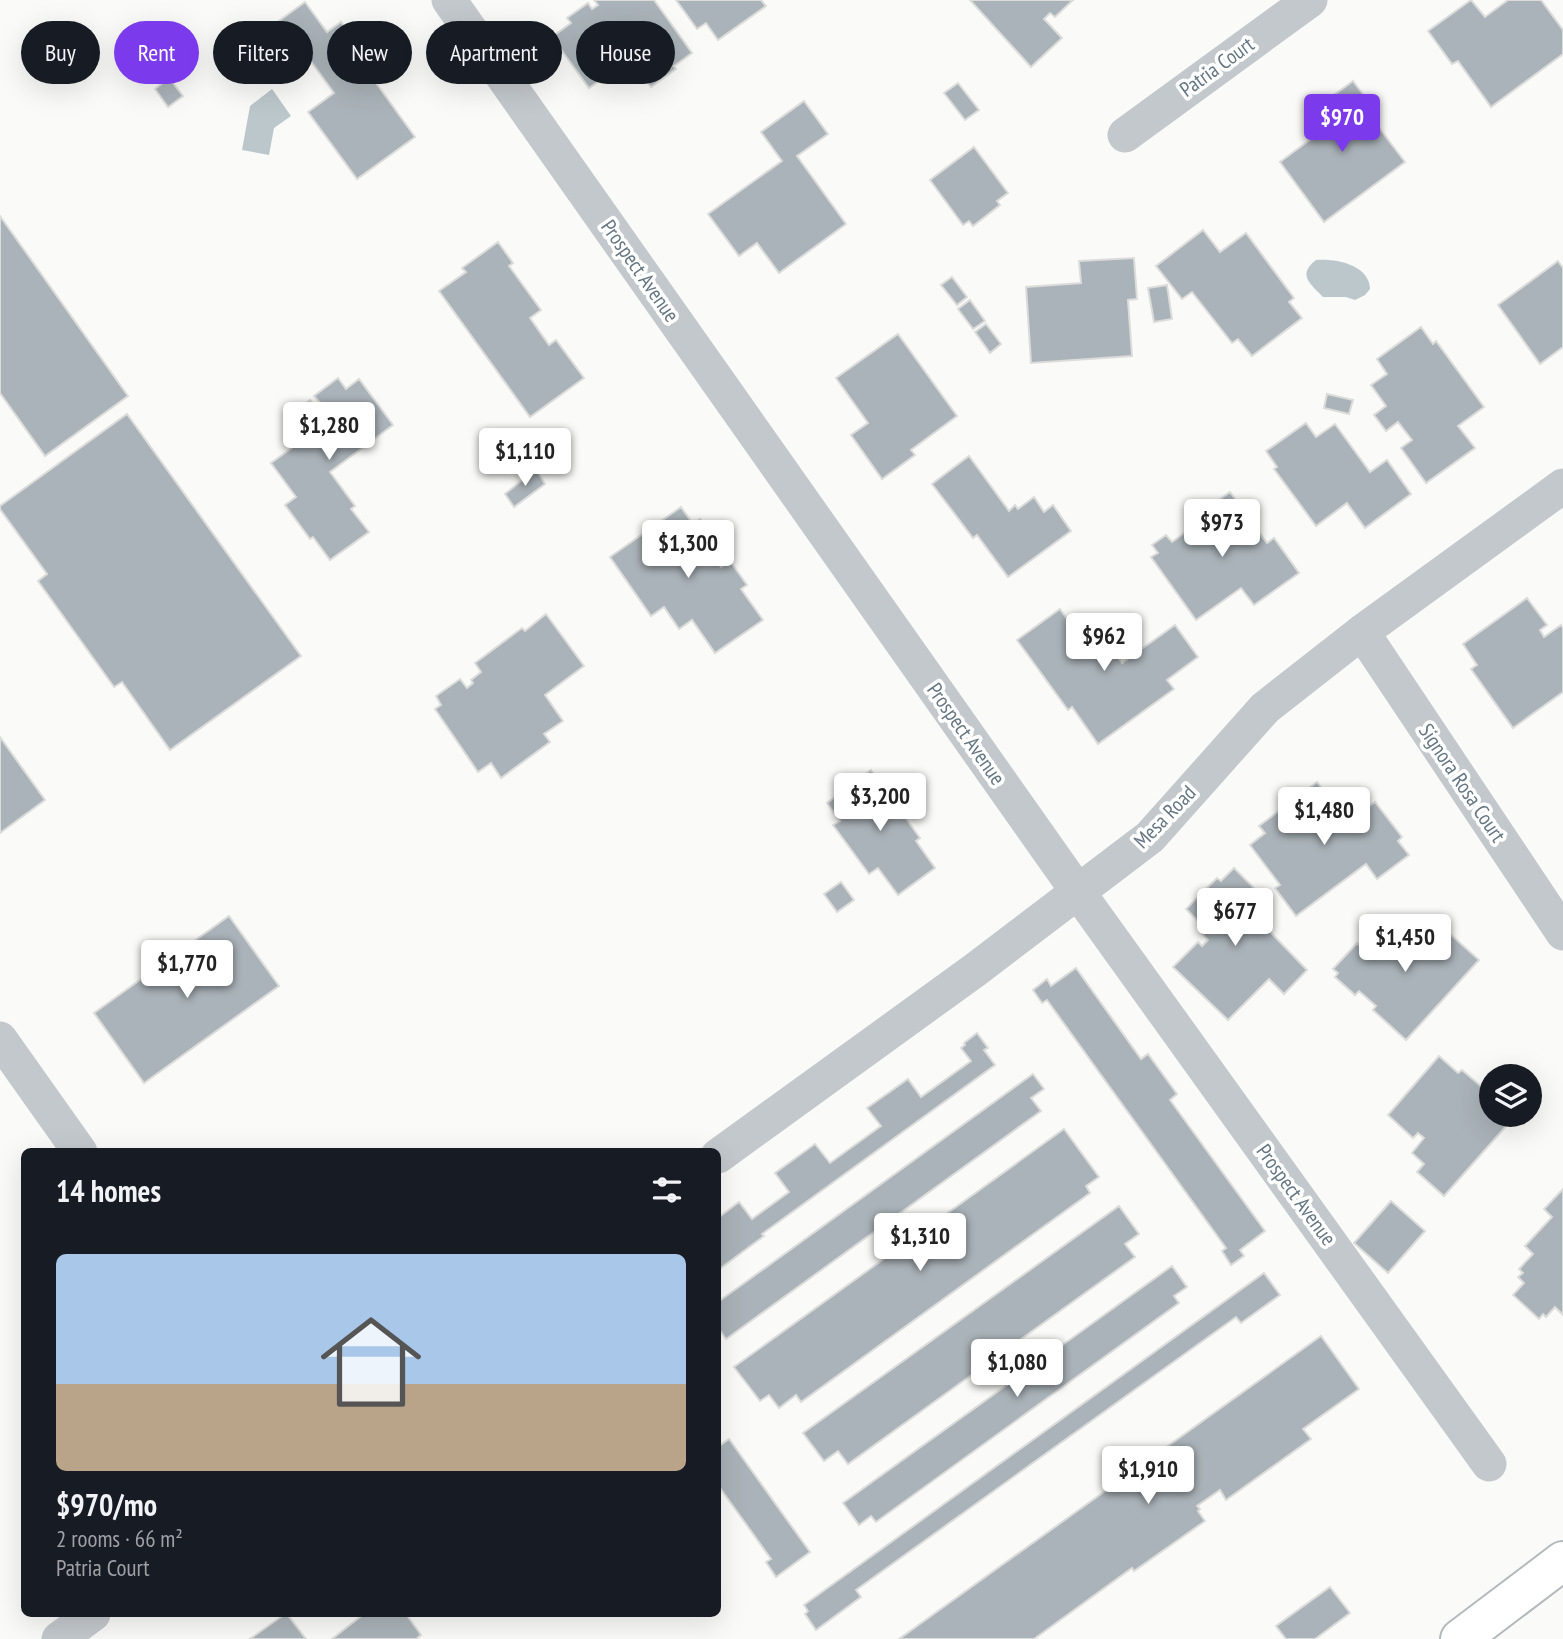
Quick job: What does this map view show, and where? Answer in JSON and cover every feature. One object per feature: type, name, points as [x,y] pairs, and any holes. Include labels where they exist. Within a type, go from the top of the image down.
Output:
[{"type":"highway","points":[[1460,1639],[1563,1561]]},
{"type":"street","name":"Prospect Avenue","points":[[449,0],[1078,892],[1489,1464]]},
{"type":"street","name":"Patria Court","points":[[1125,135],[1310,0]]},
{"type":"street","name":"Mesa Road","points":[[721,1154],[975,970],[1150,837],[1265,708],[1362,632],[1563,486]]},
{"type":"street","name":"Signora Rosa Court","points":[[1362,632],[1563,933]]},
{"type":"street","points":[[0,1039],[77,1148]]},
{"type":"street","points":[[59,1639],[89,1617]]},
{"type":"shaded area","points":[[272,89],[291,116],[274,128],[269,155],[242,150],[250,106]]},
{"type":"shaded area","points":[[1316,260],[1332,260],[1358,269],[1364,274],[1370,289],[1355,300],[1346,297],[1323,297],[1308,280],[1307,275],[1310,265]]},
{"type":"building","points":[[594,0],[654,0],[669,21],[576,21],[576,70],[562,51],[562,30],[571,23],[567,18],[588,3],[592,9],[598,5]]},
{"type":"building","points":[[676,0],[761,0],[766,6],[718,40],[706,23],[697,29]]},
{"type":"building","points":[[970,0],[1073,0],[1055,17],[1050,13],[1044,19],[1062,38],[1031,67]]},
{"type":"building","points":[[1471,0],[1485,17],[1508,0],[1541,0],[1563,30],[1563,54],[1491,107],[1458,61],[1452,64],[1428,31]]},
{"type":"building","points":[[305,2],[327,32],[327,83],[313,64],[313,21],[279,21]]},
{"type":"building","points":[[675,29],[692,53],[675,65]]},
{"type":"building","points":[[1353,81],[1376,112],[1370,116],[1405,162],[1324,222],[1280,162],[1323,130],[1310,113]]},
{"type":"building","points":[[958,83],[979,110],[965,120],[944,93]]},
{"type":"building","points":[[161,84],[174,84],[183,96],[168,107],[155,89]]},
{"type":"building","points":[[327,84],[377,84],[415,137],[357,179],[308,112],[334,93]]},
{"type":"building","points":[[804,101],[828,134],[797,156],[846,224],[779,273],[757,243],[739,256],[708,214],[782,161],[761,132]]},
{"type":"building","points":[[974,147],[1008,193],[997,201],[1000,205],[973,226],[969,221],[963,225],[930,180]]},
{"type":"building","points":[[0,216],[128,396],[45,456],[0,393]]},
{"type":"building","points":[[1203,230],[1220,252],[1246,233],[1294,298],[1289,302],[1302,318],[1252,356],[1238,339],[1232,343],[1192,292],[1182,299],[1156,266]]},
{"type":"building","points":[[498,242],[513,263],[509,266],[541,310],[530,318],[549,345],[556,340],[584,378],[530,417],[439,291],[466,272],[462,268]]},
{"type":"building","points":[[1134,258],[1137,299],[1128,300],[1132,356],[1031,363],[1026,287],[1081,283],[1079,261]]},
{"type":"building","points":[[1558,261],[1563,268],[1563,347],[1540,364],[1498,305]]},
{"type":"building","points":[[952,277],[967,297],[957,305],[941,285]]},
{"type":"building","points":[[1167,285],[1172,319],[1154,322],[1148,288]]},
{"type":"building","points":[[970,300],[985,321],[973,329],[958,309]]},
{"type":"building","points":[[986,324],[1001,344],[990,353],[975,332]]},
{"type":"building","points":[[1421,327],[1433,344],[1436,341],[1484,407],[1458,426],[1475,448],[1426,483],[1401,448],[1412,440],[1398,422],[1386,431],[1374,415],[1386,406],[1371,385],[1387,374],[1377,359]]},
{"type":"building","points":[[898,334],[957,416],[911,450],[915,455],[882,479],[851,435],[868,423],[836,378]]},
{"type":"building","points":[[338,378],[346,389],[359,379],[393,425],[330,472],[355,506],[351,509],[369,532],[330,560],[313,537],[310,539],[285,505],[296,497],[271,463],[300,442],[284,419],[310,400],[317,409],[322,405],[314,396]]},
{"type":"building","points":[[1327,394],[1353,400],[1349,414],[1324,408]]},
{"type":"building","points":[[127,414],[301,656],[170,750],[122,682],[114,687],[38,581],[47,574],[0,509],[0,506]]},
{"type":"building","points":[[1306,423],[1316,437],[1335,424],[1370,472],[1387,460],[1411,494],[1365,528],[1347,503],[1316,526],[1274,469],[1277,467],[1266,451]]},
{"type":"building","points":[[969,456],[1009,511],[1015,505],[1018,509],[1034,497],[1044,512],[1053,505],[1071,531],[1008,577],[977,535],[973,538],[932,484]]},
{"type":"building","points":[[536,469],[545,484],[514,507],[505,494]]},
{"type":"building","points":[[1230,492],[1267,543],[1274,538],[1299,573],[1254,605],[1241,588],[1196,620],[1151,557],[1158,553],[1152,545],[1166,535],[1172,542],[1197,524],[1193,519]]},
{"type":"building","points":[[681,507],[693,524],[700,519],[717,542],[708,548],[721,567],[730,561],[747,585],[741,589],[763,620],[715,653],[692,620],[679,629],[664,607],[651,616],[610,557]]},
{"type":"building","points":[[1527,598],[1547,625],[1540,630],[1544,637],[1561,625],[1563,628],[1563,692],[1513,728],[1471,669],[1477,665],[1463,644]]},
{"type":"building","points":[[1060,609],[1084,643],[1100,631],[1122,663],[1175,625],[1198,657],[1167,680],[1174,689],[1098,744],[1072,707],[1068,710],[1017,640]]},
{"type":"building","points":[[546,614],[584,666],[545,695],[563,721],[544,734],[550,742],[501,778],[491,763],[478,772],[435,709],[441,705],[436,696],[460,679],[467,688],[473,683],[471,680],[481,672],[475,663],[522,628],[525,631]]},
{"type":"building","points":[[0,737],[45,800],[0,833]]},
{"type":"building","points":[[871,770],[920,838],[916,841],[935,868],[898,895],[878,868],[869,874],[833,825],[840,821],[827,803]]},
{"type":"building","points":[[1317,782],[1343,816],[1348,812],[1353,818],[1375,802],[1402,837],[1398,841],[1409,855],[1377,879],[1366,864],[1296,916],[1275,888],[1280,885],[1250,845],[1265,833],[1259,826]]},
{"type":"building","points":[[1234,868],[1262,896],[1249,910],[1307,970],[1284,994],[1269,979],[1228,1020],[1173,967],[1198,942],[1202,946],[1208,940],[1202,934],[1206,929],[1186,909],[1217,878],[1221,881]]},
{"type":"building","points":[[841,882],[854,900],[837,912],[824,894]]},
{"type":"building","points":[[229,916],[279,986],[144,1083],[94,1013]]},
{"type":"building","points":[[1388,916],[1415,940],[1408,947],[1412,951],[1434,926],[1447,937],[1450,934],[1479,960],[1406,1040],[1373,1010],[1376,1006],[1359,991],[1355,995],[1335,977],[1338,973],[1333,969],[1357,943],[1361,947]]},
{"type":"building","points":[[1076,968],[1141,1059],[1148,1054],[1177,1094],[1170,1100],[1265,1231],[1240,1250],[1244,1256],[1231,1265],[1222,1251],[1226,1248],[1047,1000],[1042,1003],[1033,990],[1047,979],[1051,986]]},
{"type":"building","points":[[977,1033],[988,1048],[984,1050],[995,1065],[762,1234],[764,1236],[721,1268],[721,1216],[739,1202],[752,1219],[789,1192],[775,1173],[815,1144],[830,1163],[881,1126],[867,1108],[908,1079],[921,1097],[971,1061],[961,1048]]},
{"type":"building","points":[[1439,1056],[1458,1073],[1462,1070],[1479,1085],[1479,1127],[1505,1127],[1444,1196],[1417,1172],[1424,1164],[1412,1153],[1424,1138],[1418,1133],[1413,1138],[1388,1115]]},
{"type":"building","points":[[1033,1074],[1044,1089],[1031,1098],[1041,1111],[726,1339],[721,1332],[721,1300]]},
{"type":"building","points":[[1064,1129],[1099,1177],[1086,1186],[1090,1193],[801,1402],[796,1395],[779,1408],[769,1395],[760,1401],[734,1367]]},
{"type":"building","points":[[1563,1189],[1563,1315],[1555,1307],[1546,1317],[1543,1314],[1539,1319],[1513,1295],[1524,1283],[1518,1277],[1523,1273],[1519,1269],[1533,1254],[1525,1246],[1552,1217],[1544,1209]]},
{"type":"building","points":[[1391,1201],[1425,1231],[1388,1273],[1354,1243]]},
{"type":"building","points":[[1119,1206],[1139,1234],[1125,1244],[1135,1257],[848,1464],[838,1451],[824,1461],[803,1433]]},
{"type":"building","points":[[1172,1266],[1187,1287],[1174,1296],[1179,1303],[876,1522],[871,1516],[859,1525],[843,1503]]},
{"type":"building","points":[[1264,1273],[1280,1295],[1241,1323],[1236,1317],[856,1590],[861,1597],[816,1630],[805,1614],[808,1611],[804,1605]]},
{"type":"building","points":[[1321,1336],[1359,1389],[1303,1429],[1311,1439],[1226,1500],[1220,1490],[1197,1506],[1205,1521],[1134,1571],[1132,1568],[1034,1639],[899,1639]]},
{"type":"building","points":[[729,1439],[810,1552],[776,1577],[766,1562],[771,1559],[721,1489],[721,1445]]},
{"type":"building","points":[[1330,1587],[1350,1613],[1315,1639],[1286,1639],[1276,1626]]},
{"type":"building","points":[[281,1617],[289,1617],[306,1639],[250,1639]]},
{"type":"building","points":[[360,1617],[408,1617],[421,1635],[416,1639],[332,1639]]}]
